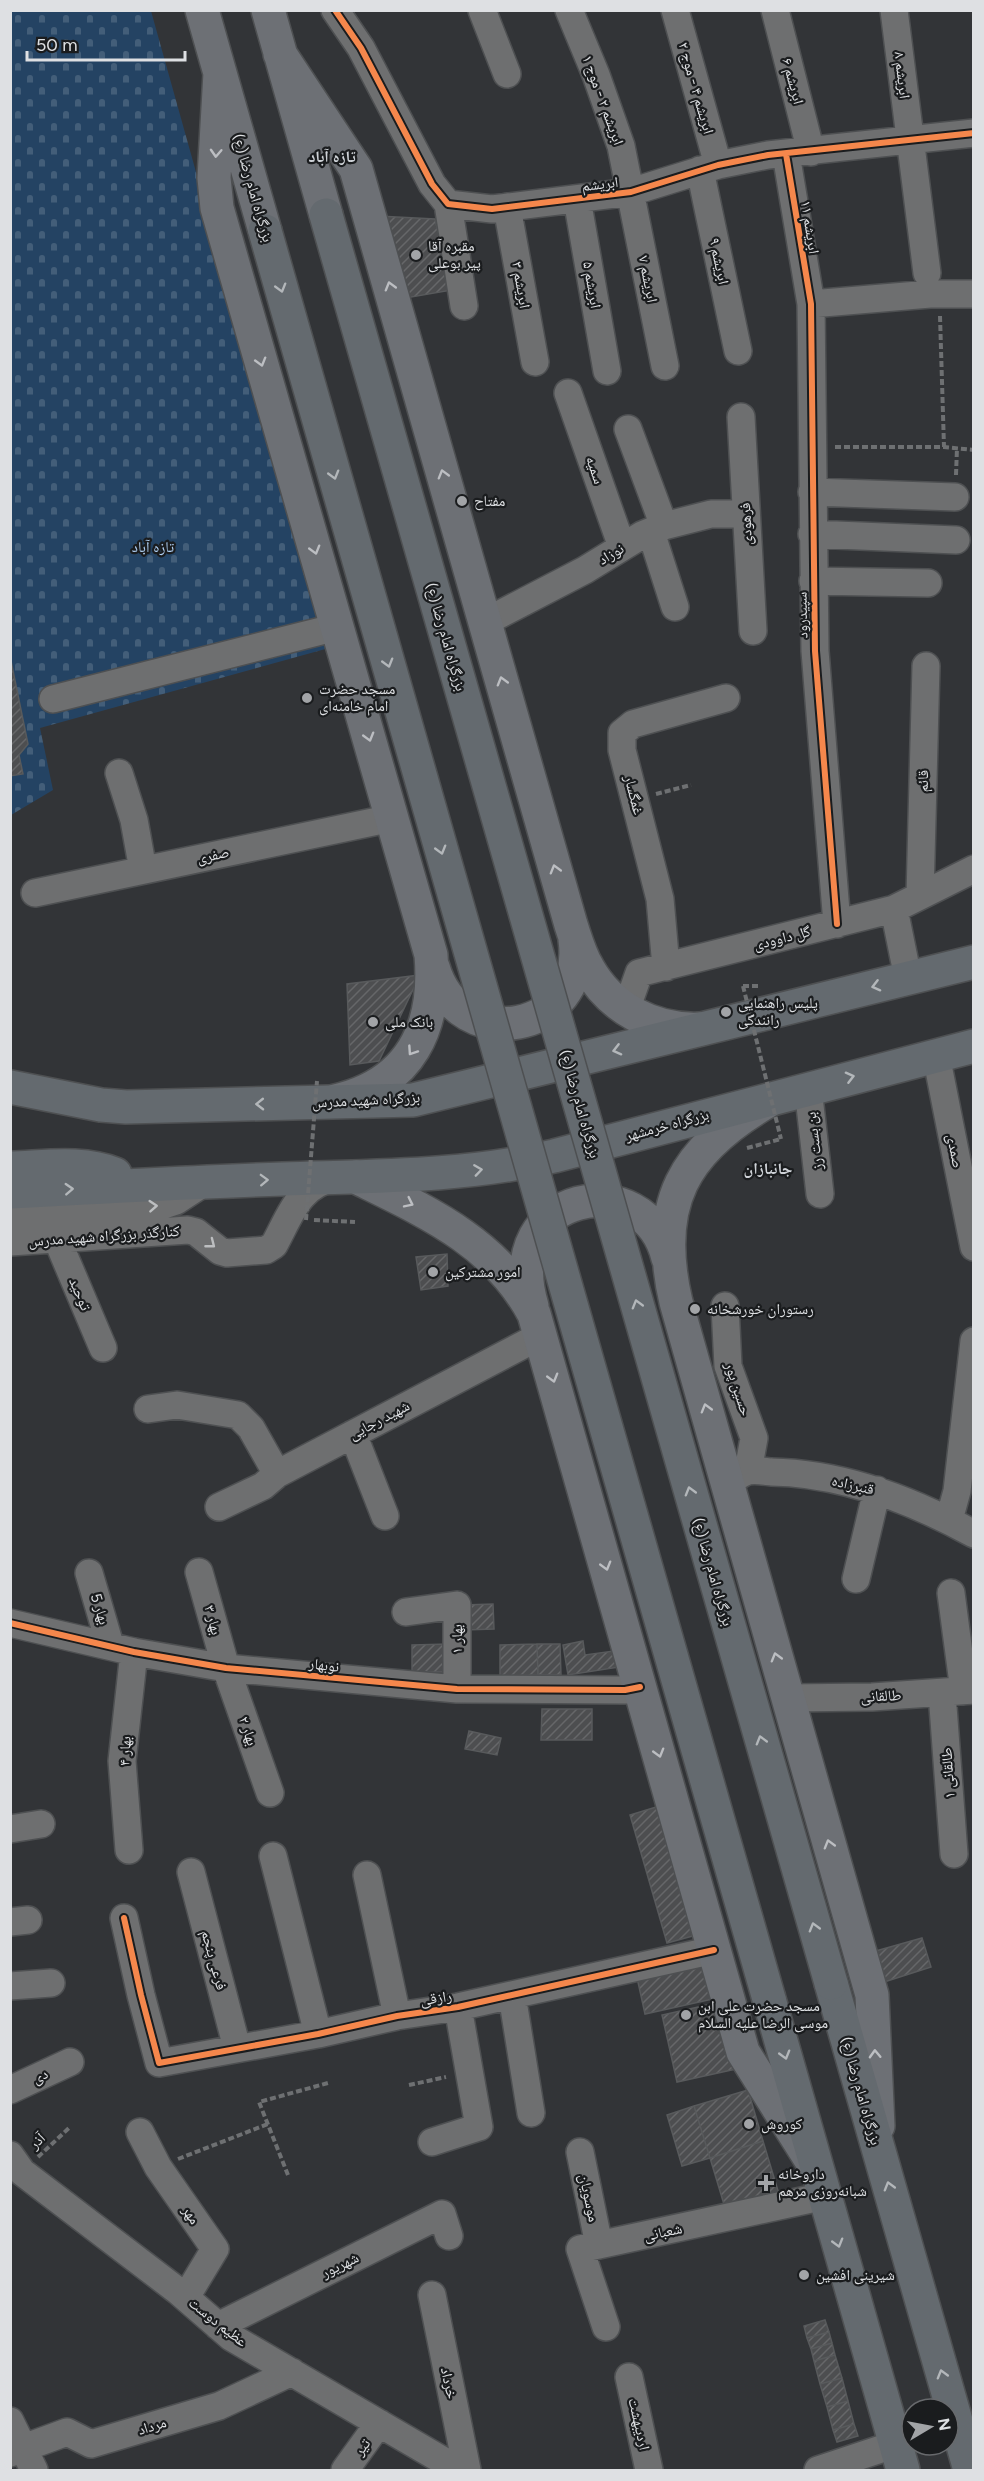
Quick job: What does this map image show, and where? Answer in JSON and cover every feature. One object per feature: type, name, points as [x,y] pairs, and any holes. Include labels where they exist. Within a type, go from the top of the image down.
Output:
[{"type":"highway","name":"بزرگراه امام رضا (ع)","points":[[326,215],[970,2470]]},
{"type":"highway","name":"بزرگراه امام رضا (ع)","points":[[265,231],[900,2457]]},
{"type":"highway","points":[[715,1027],[974,962]]},
{"type":"highway","name":"بزرگراه شهید مدرس","points":[[10,1087],[101,1105],[126,1107],[313,1092],[393,1102],[424,1098],[715,1027]]},
{"type":"highway","name":"بزرگراه خرمشهر","points":[[346,1177],[452,1173],[515,1165],[974,1046]]},
{"type":"highway","points":[[10,1105],[126,1107]]},
{"type":"highway","points":[[10,1168],[93,1167],[147,1185]]},
{"type":"highway","points":[[10,1192],[346,1177]]},
{"type":"main road","name":"بزرگراه امام رضا (ع)","points":[[202,10],[265,231]]},
{"type":"main road","name":"بزرگراه امام رضا (ع)","points":[[269,11],[326,215]]},
{"type":"main road","name":"بزرگراه امام رضا (ع)","points":[[280,54],[356,169],[571,927]]},
{"type":"main road","name":"بزرگراه امام رضا (ع)","points":[[220,74],[214,178],[217,208],[431,958]]},
{"type":"main road","points":[[431,958],[442,991],[463,1012],[491,1023],[521,1022],[548,1010],[567,987],[574,970],[575,958],[575,941],[571,927]]},
{"type":"main road","points":[[571,927],[582,959],[594,978],[609,996],[626,1010],[669,1027],[691,1029],[715,1027]]},
{"type":"main road","points":[[313,1092],[344,1099],[366,1091],[390,1075],[406,1059],[421,1035],[429,1014],[433,985],[431,958]]},
{"type":"main road","name":"بزرگراه امام رضا (ع)","points":[[793,1092],[758,1106],[703,1150],[686,1172],[675,1195],[671,1212],[670,1269],[676,1302],[738,1477],[788,1698],[872,1995],[880,2155]]},
{"type":"main road","name":"بزرگراه امام رضا (ع)","points":[[346,1177],[440,1219],[463,1234],[486,1254],[525,1299],[538,1328],[743,2052],[822,2184]]},
{"type":"main road","points":[[538,1328],[525,1279],[529,1249],[544,1224],[568,1206],[604,1201],[621,1205],[637,1213],[658,1234],[666,1251],[670,1269]]},
{"type":"street","points":[[335,10],[361,48],[432,184],[448,204],[464,306]]},
{"type":"street","points":[[482,10],[507,74]]},
{"type":"street","name":"ابریشم ۲ - موج ۱","points":[[568,10],[596,75],[617,136],[631,192]]},
{"type":"street","name":"ابریشم ۴ - موج ۲","points":[[675,10],[709,168]]},
{"type":"street","name":"ابریشم ۶","points":[[775,10],[799,153]]},
{"type":"street","name":"ابریشم ۸","points":[[894,10],[910,140],[933,283]]},
{"type":"street","name":"ابریشم","points":[[448,204],[492,209],[631,192],[709,168],[799,153],[974,133]]},
{"type":"street","name":"ابریشم ۱۱","points":[[799,153],[811,304]]},
{"type":"street","name":"ابریشم ۹","points":[[709,168],[738,351]]},
{"type":"street","name":"ابریشم ۷","points":[[631,192],[665,366]]},
{"type":"street","name":"ابریشم ۵","points":[[577,199],[607,371]]},
{"type":"street","name":"ابریشم ۳","points":[[507,207],[535,362]]},
{"type":"street","points":[[811,304],[933,283],[974,294]]},
{"type":"street","name":"سپیدرود","points":[[811,304],[815,651],[837,924]]},
{"type":"street","name":"سمیه","points":[[568,393],[622,547]]},
{"type":"street","name":"فرهودی","points":[[741,417],[753,632]]},
{"type":"street","points":[[628,429],[658,529],[675,608]]},
{"type":"street","points":[[812,492],[955,497]]},
{"type":"street","name":"نوزاد","points":[[485,622],[658,529],[711,514],[746,514]]},
{"type":"street","points":[[812,534],[956,540]]},
{"type":"street","points":[[813,581],[927,583]]},
{"type":"street","points":[[53,699],[337,627]]},
{"type":"street","name":"قائم","points":[[920,896],[926,666]]},
{"type":"street","name":"غمگسار","points":[[666,967],[660,899],[622,750],[622,733],[633,724],[726,698]]},
{"type":"street","points":[[119,773],[134,820],[143,870]]},
{"type":"street","name":"صفری","points":[[35,893],[392,818]]},
{"type":"street","points":[[908,978],[894,909],[974,869]]},
{"type":"street","name":"گل داوودی","points":[[626,1010],[639,973],[894,909]]},
{"type":"street","name":"صمدی","points":[[936,1055],[974,1247]]},
{"type":"street","name":"بن بست رز","points":[[793,1092],[820,1194]]},
{"type":"street","name":"کنارگذر بزرگراه شهید مدرس","points":[[10,1242],[188,1230],[196,1232],[223,1252],[266,1250],[274,1245],[308,1189],[320,1181],[346,1177]]},
{"type":"street","points":[[10,1216],[168,1204],[205,1182]]},
{"type":"street","name":"توحید","points":[[57,1239],[103,1348]]},
{"type":"street","name":"حسین پور","points":[[725,1306],[728,1366],[754,1438],[738,1477]]},
{"type":"street","name":"شهید رجایی","points":[[219,1507],[263,1486],[277,1474],[538,1328]]},
{"type":"street","points":[[949,1520],[957,1491],[971,1385],[974,1341]]},
{"type":"street","points":[[148,1409],[177,1405],[238,1415],[251,1428],[277,1474]]},
{"type":"street","points":[[352,1434],[385,1516]]},
{"type":"street","name":"قنبرزاده","points":[[738,1477],[788,1472],[877,1490],[912,1502],[974,1534]]},
{"type":"street","points":[[856,1579],[877,1490]]},
{"type":"street","name":"بهار ۳","points":[[200,1572],[226,1668]]},
{"type":"street","name":"بهار 5","points":[[89,1573],[122,1648]]},
{"type":"street","name":"طالقانی ۱","points":[[951,1593],[960,1691],[954,1854]]},
{"type":"street","name":"بهار ۱","points":[[405,1612],[457,1605],[457,1689]]},
{"type":"street","name":"نوبهار","points":[[10,1623],[226,1668],[457,1689],[625,1690],[640,1687]]},
{"type":"street","name":"بهار ۴","points":[[122,1648],[122,1761],[129,1850]]},
{"type":"street","name":"بهار ۲","points":[[226,1668],[270,1793]]},
{"type":"street","name":"طالقانی","points":[[788,1698],[872,1697],[960,1691]]},
{"type":"street","points":[[10,1829],[42,1824]]},
{"type":"street","points":[[273,1856],[318,2034]]},
{"type":"street","name":"فرعی پنجم","points":[[191,1872],[237,2048]]},
{"type":"street","points":[[367,1875],[397,2016]]},
{"type":"street","name":"رازقی","points":[[124,1918],[159,2063],[318,2034],[397,2016],[458,2007],[714,1950]]},
{"type":"street","points":[[10,1986],[51,1983]]},
{"type":"street","points":[[512,1995],[531,2113]]},
{"type":"street","points":[[432,2142],[479,2127],[458,2007]]},
{"type":"street","name":"دی","points":[[10,2091],[70,2062]]},
{"type":"street","name":"مهر","points":[[140,2132],[158,2167],[215,2249],[186,2297]]},
{"type":"street","name":"موسویان","points":[[580,2152],[599,2245]]},
{"type":"street","name":"عظیم دوست","points":[[16,2164],[186,2297],[231,2337],[459,2470]]},
{"type":"street","name":"شعبانی","points":[[606,2327],[580,2249],[822,2184]]},
{"type":"street","name":"شهریور","points":[[218,2326],[442,2214],[449,2236]]},
{"type":"street","name":"خرداد","points":[[432,2295],[467,2470]]},
{"type":"street","name":"مرداد","points":[[23,2457],[67,2432],[91,2444],[219,2406],[292,2372]]},
{"type":"street","name":"اردیبهشت","points":[[629,2377],[650,2470]]},
{"type":"street","points":[[10,2421],[23,2457]]},
{"type":"street","name":"تیر","points":[[345,2470],[379,2423]]},
{"type":"street","points":[[818,2470],[900,2457]]},
{"type":"path","points":[[933,283],[944,447]]},
{"type":"path","points":[[811,447],[944,447],[974,450]]},
{"type":"path","points":[[635,799],[691,785]]},
{"type":"path","points":[[741,1149],[781,1139],[742,986]]},
{"type":"path","points":[[313,1092],[306,1220],[355,1222]]},
{"type":"path","points":[[409,2085],[470,2073]]},
{"type":"path","points":[[288,2175],[259,2102],[328,2083]]},
{"type":"path","points":[[158,2167],[268,2124]]},
{"type":"green space","name":"تازه آباد","points":[[11,11],[151,11],[329,648],[40,728],[53,790],[11,815]]},
{"type":"building","name":"مقبره آقا پیر بوعلی","points":[[378,216],[435,219],[452,290],[400,299]]},
{"type":"building","points":[[10,656],[28,744],[19,755],[23,774],[10,776]]},
{"type":"building","name":"بانک ملی","points":[[420,975],[379,1061],[350,1065],[347,984]]},
{"type":"building","name":"امور مشترکین","points":[[447,1254],[448,1286],[421,1290],[416,1257]]},
{"type":"building","points":[[493,1604],[494,1629],[464,1630],[463,1605]]},
{"type":"building","points":[[583,1641],[585,1655],[621,1650],[626,1666],[568,1675],[563,1645]]},
{"type":"building","points":[[448,1644],[449,1672],[412,1672],[412,1645]]},
{"type":"building","points":[[537,1644],[560,1644],[561,1675],[538,1675]]},
{"type":"building","points":[[537,1644],[538,1675],[500,1676],[500,1645]]},
{"type":"building","points":[[542,1709],[592,1709],[592,1740],[541,1740]]},
{"type":"building","points":[[469,1731],[501,1738],[497,1755],[465,1749]]},
{"type":"building","points":[[666,1804],[693,1936],[667,1943],[630,1815]]},
{"type":"building","points":[[922,1938],[931,1967],[881,1983],[872,1952]]},
{"type":"building","points":[[704,1958],[713,1999],[645,2014],[636,1973]]},
{"type":"building","points":[[721,2002],[741,2068],[677,2082],[662,2015]]},
{"type":"building","points":[[748,2090],[763,2141],[710,2158],[694,2106]]},
{"type":"building","points":[[694,2106],[710,2158],[682,2166],[667,2115]]},
{"type":"building","points":[[763,2141],[779,2194],[726,2211],[710,2158]]},
{"type":"building","points":[[825,2320],[829,2332],[807,2338],[804,2326]]},
{"type":"building","points":[[829,2332],[832,2343],[811,2349],[807,2338]]},
{"type":"building","points":[[832,2343],[835,2355],[814,2361],[811,2349]]},
{"type":"building","points":[[835,2355],[842,2378],[820,2384],[814,2361]]},
{"type":"building","points":[[842,2378],[848,2401],[827,2407],[820,2384]]},
{"type":"building","points":[[848,2401],[854,2424],[833,2430],[827,2407]]},
{"type":"building","points":[[854,2424],[858,2436],[837,2442],[833,2430]]},
{"type":"cycle path","points":[[335,10],[361,48],[432,184],[448,204],[492,209],[631,192],[718,165],[768,155],[974,133]]},
{"type":"cycle path","points":[[786,154],[811,304],[815,651],[837,924]]},
{"type":"cycle path","points":[[10,1623],[134,1652],[226,1668],[457,1689],[625,1690],[640,1687]]},
{"type":"cycle path","points":[[124,1918],[159,2063],[318,2034],[397,2016],[458,2007],[714,1950]]},
{"type":"place","name":"مقبره آقا پیر بوعلی","points":[[416,255]]},
{"type":"place","name":"مفتاح","points":[[462,501]]},
{"type":"place","name":"مسجد حضرت امام خامنه‌ای","points":[[307,698]]},
{"type":"place","name":"پلیس راهنمایی رانندگی","points":[[726,1012]]},
{"type":"place","name":"بانک ملی","points":[[373,1022]]},
{"type":"place","name":"امور مشترکین","points":[[433,1272]]},
{"type":"place","name":"رستوران خورشخانه","points":[[695,1309]]},
{"type":"place","name":"مسجد حضرت علی ابن موسی الرضا علیه السلام","points":[[686,2015]]},
{"type":"place","name":"کوروش","points":[[749,2124]]},
{"type":"place","name":"داروخانه شبانه‌روزی مرهم","points":[[766,2183]]},
{"type":"place","name":"شیرینی افشین","points":[[804,2275]]},
{"type":"district","name":"تازه آباد","points":[[332,156]]},
{"type":"district","name":"جانبازان","points":[[768,1168]]}]
